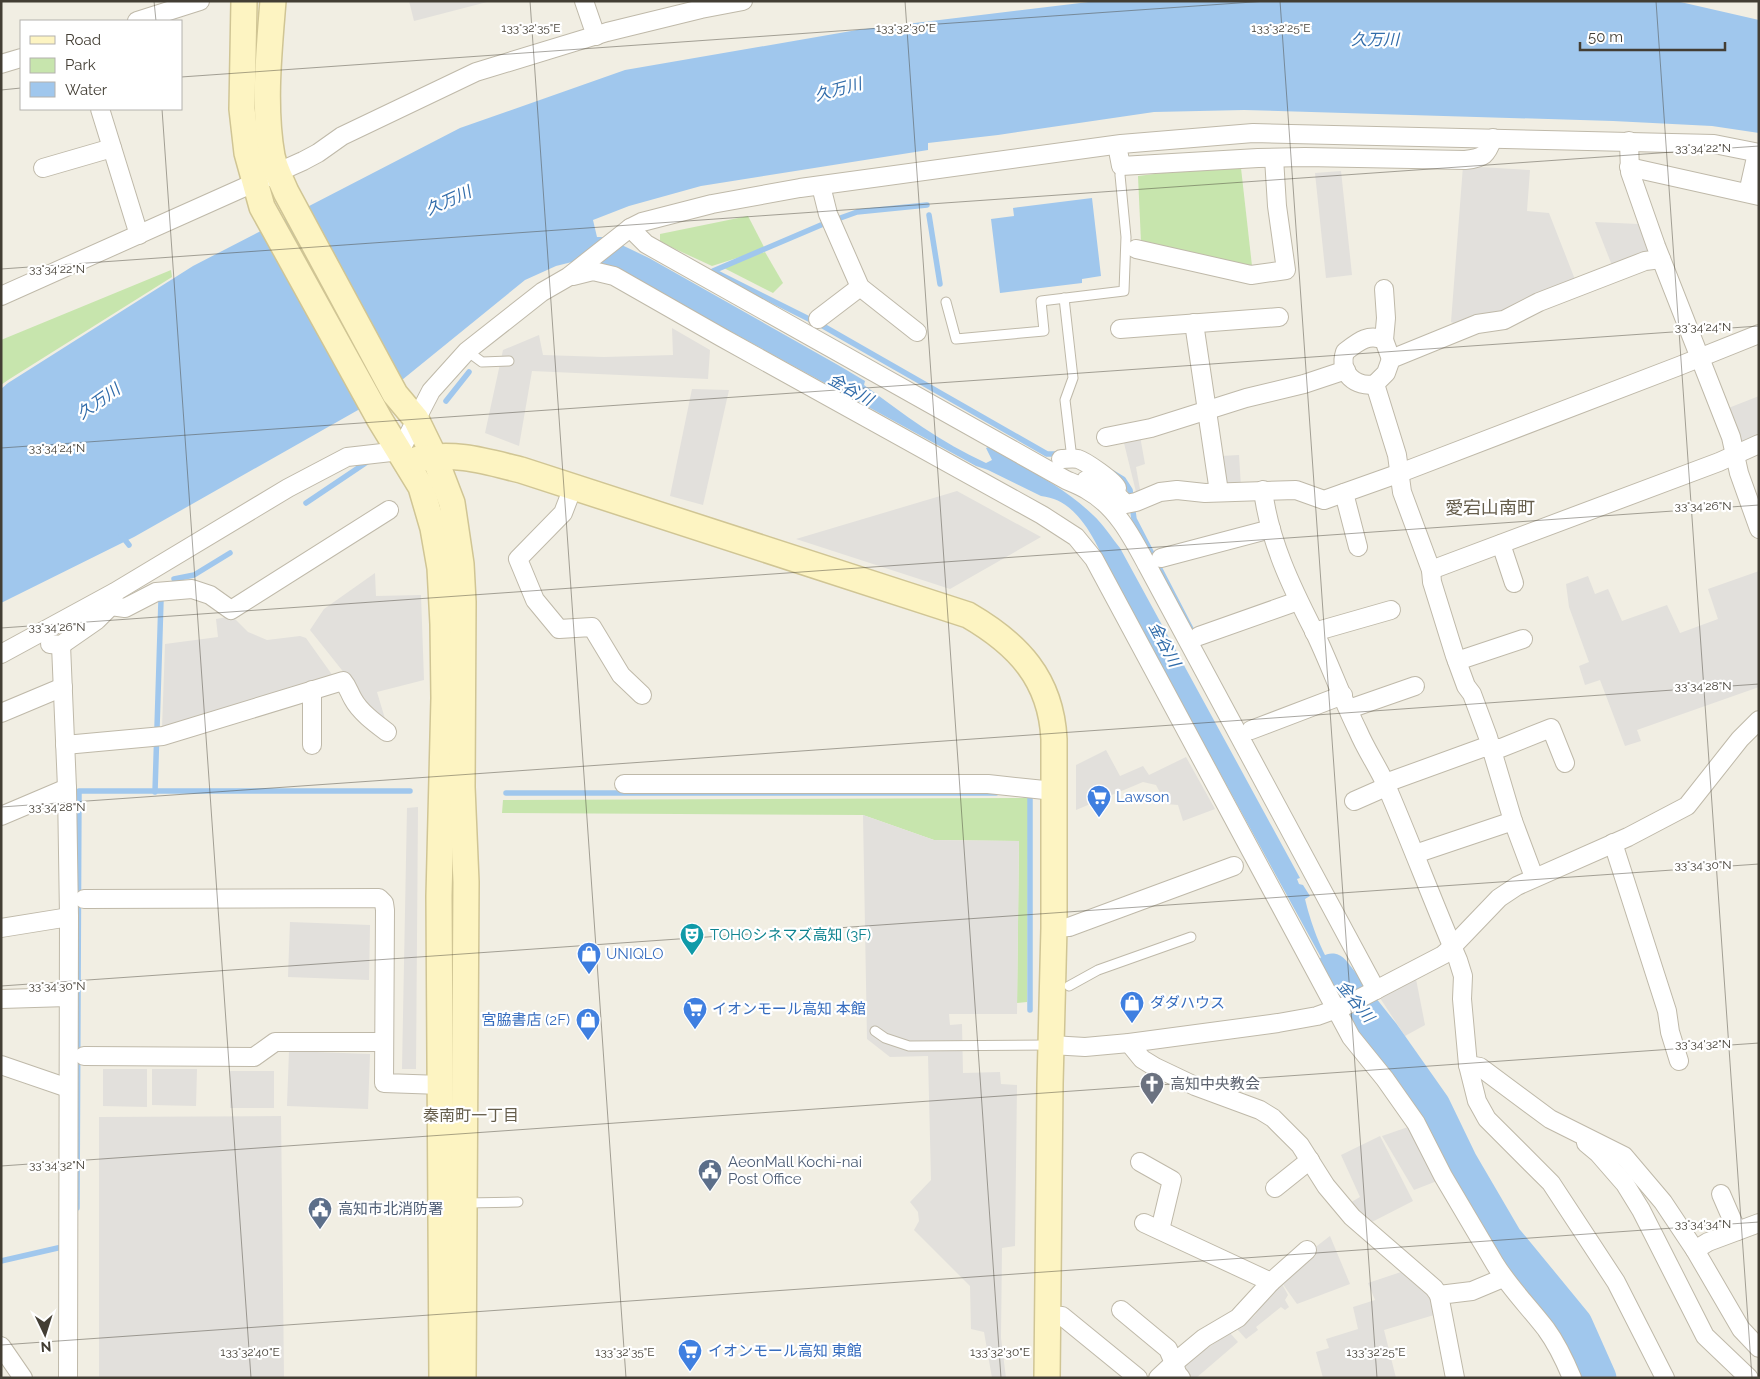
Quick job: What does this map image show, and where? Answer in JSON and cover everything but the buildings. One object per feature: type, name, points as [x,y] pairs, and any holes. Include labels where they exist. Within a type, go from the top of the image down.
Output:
[{"type":"street","points":[[140,20],[200,1]]},
{"type":"street","points":[[244,1],[242,109],[247,153],[273,183],[395,394],[416,419],[434,456],[452,503],[463,602],[462,787],[466,882],[463,1378]]},
{"type":"street","points":[[273,1],[268,67],[273,183],[263,209],[372,405],[422,487],[433,528],[440,568],[444,690],[439,896],[442,1378]]},
{"type":"street","points":[[584,1],[596,36]]},
{"type":"street","points":[[1,296],[139,235],[273,183],[342,136],[476,72],[596,36],[702,9],[743,1]]},
{"type":"street","points":[[1,64],[20,58]]},
{"type":"street","points":[[100,110],[139,235]]},
{"type":"street","points":[[402,456],[416,419],[431,391],[467,352],[542,292],[584,265],[625,231],[642,222],[712,204],[759,195],[1117,145],[1253,133],[1714,144],[1758,153],[1753,194],[1629,167]]},
{"type":"street","points":[[1117,145],[1121,166],[1305,157],[1465,160],[1486,154],[1489,151],[1493,138]]},
{"type":"street","points":[[1629,141],[1630,172],[1661,259],[1731,436],[1739,473],[1759,530]]},
{"type":"street","points":[[43,168],[112,148]]},
{"type":"street","points":[[1136,249],[1251,275],[1291,270],[1277,206],[1274,158]]},
{"type":"street","points":[[821,186],[831,220],[860,287],[917,332]]},
{"type":"street","points":[[625,231],[1066,480],[1089,490],[1108,505],[1125,527],[1373,992]]},
{"type":"street","points":[[1391,359],[1477,324],[1504,320],[1539,302],[1644,261],[1661,259]]},
{"type":"street","points":[[568,277],[593,271],[614,276],[1042,515],[1076,536],[1094,560],[1330,996],[1341,1008],[1350,1037],[1385,1079],[1416,1123],[1443,1176],[1503,1278],[1547,1330],[1572,1378]]},
{"type":"street","points":[[818,319],[860,287]]},
{"type":"street","points":[[1384,289],[1386,318],[1384,340],[1391,359],[1386,374],[1375,384],[1357,384],[1346,370],[1345,352],[1360,341],[1370,337],[1384,340]]},
{"type":"street","points":[[1120,329],[1279,317]]},
{"type":"street","points":[[1194,323],[1219,492]]},
{"type":"street","points":[[1131,503],[1160,492],[1177,490],[1206,493],[1296,490],[1324,500],[1400,473],[1759,334]]},
{"type":"street","points":[[1106,437],[1152,428],[1246,398],[1304,384],[1346,370]]},
{"type":"street","points":[[1375,384],[1397,455],[1402,492],[1431,570],[1432,582],[1457,661],[1466,686],[1472,694],[1513,821],[1534,877]]},
{"type":"street","points":[[1431,570],[1710,466],[1759,444]]},
{"type":"street","points":[[1,654],[113,599],[288,488],[347,457],[460,456],[521,470],[968,615],[985,624],[1009,642],[1038,679],[1048,700],[1053,724],[1054,928],[1047,1378]]},
{"type":"street","points":[[1068,456],[1078,459],[1115,484],[1131,503]]},
{"type":"street","points":[[1066,480],[1083,479],[1131,503]]},
{"type":"street","points":[[573,487],[563,513],[518,559],[535,600],[559,629],[592,627],[621,675],[642,695]]},
{"type":"street","points":[[1263,490],[1271,529],[1281,562],[1346,702],[1357,730],[1386,785],[1463,976],[1462,999],[1468,1065],[1478,1101],[1487,1118],[1551,1183],[1616,1282],[1665,1378]]},
{"type":"street","points":[[1344,493],[1358,547]]},
{"type":"street","points":[[113,599],[125,608],[156,592],[192,589],[210,595],[231,610],[389,510]]},
{"type":"street","points":[[1161,558],[1271,529]]},
{"type":"street","points":[[1501,544],[1514,583]]},
{"type":"street","points":[[29,640],[61,645],[97,620],[113,599]]},
{"type":"street","points":[[1199,636],[1298,601]]},
{"type":"street","points":[[1314,632],[1391,610]]},
{"type":"street","points":[[1457,661],[1523,639]]},
{"type":"street","points":[[61,645],[67,788],[69,917],[68,1378]]},
{"type":"street","points":[[65,745],[157,736],[343,681],[350,689],[352,698],[364,712],[387,732]]},
{"type":"street","points":[[1251,730],[1346,702],[1415,686]]},
{"type":"street","points":[[1,714],[63,687]]},
{"type":"street","points":[[312,690],[312,745]]},
{"type":"street","points":[[1051,1045],[1085,1047],[1129,1043],[1278,1023],[1341,1008],[1434,960],[1452,947],[1499,898],[1534,877],[1613,843],[1687,806],[1740,739],[1759,720]]},
{"type":"street","points":[[1354,801],[1379,790],[1391,781],[1482,748],[1501,748],[1551,728],[1565,763]]},
{"type":"street","points":[[624,784],[988,784],[1054,791]]},
{"type":"street","points":[[1,816],[67,788]]},
{"type":"street","points":[[1415,854],[1513,821]]},
{"type":"street","points":[[1613,843],[1666,1011],[1670,1032],[1679,1060]]},
{"type":"street","points":[[1054,928],[1069,927],[1234,866]]},
{"type":"street","points":[[84,899],[379,898],[384,902],[385,910],[384,1083],[441,1085]]},
{"type":"street","points":[[1,928],[69,917]]},
{"type":"street","points":[[1,999],[68,997]]},
{"type":"street","points":[[84,1056],[254,1057],[275,1042],[384,1042]]},
{"type":"street","points":[[1129,1043],[1142,1059],[1162,1071],[1195,1086],[1260,1110],[1273,1118],[1288,1132],[1310,1160],[1326,1186],[1352,1217],[1434,1288],[1439,1295],[1455,1378]]},
{"type":"street","points":[[1,1065],[68,1088]]},
{"type":"street","points":[[1468,1065],[1480,1067],[1550,1119],[1624,1156],[1662,1202],[1695,1250],[1741,1329],[1759,1348]]},
{"type":"street","points":[[1570,1130],[1598,1153],[1624,1184],[1641,1210],[1705,1336],[1749,1378]]},
{"type":"street","points":[[1276,1188],[1310,1160]]},
{"type":"street","points":[[1140,1162],[1172,1180],[1152,1226],[1271,1282]]},
{"type":"street","points":[[1721,1194],[1737,1231]]},
{"type":"street","points":[[1695,1250],[1708,1242],[1759,1223]]},
{"type":"street","points":[[1158,1378],[1177,1370],[1204,1338],[1238,1318],[1271,1282],[1307,1250]]},
{"type":"street","points":[[1439,1295],[1480,1289],[1503,1278]]},
{"type":"street","points":[[1121,1310],[1168,1349],[1177,1370]]},
{"type":"street","points":[[1047,1314],[1062,1316],[1138,1378]]},
{"type":"street","points":[[1,1346],[14,1373]]},
{"type":"lane","points":[[946,302],[956,339],[1044,331],[1041,301],[1124,291],[1126,237],[1120,176],[1121,166]]},
{"type":"lane","points":[[1064,298],[1073,378],[1065,400],[1068,456]]},
{"type":"lane","points":[[467,352],[482,362],[509,360]]},
{"type":"lane","points":[[1069,986],[1098,970],[1191,937]]},
{"type":"lane","points":[[875,1030],[884,1038],[909,1046],[1051,1045]]},
{"type":"lane","points":[[463,1203],[518,1202]]},
{"type":"green space","points":[[1241,168],[1252,266],[1141,242],[1138,176]]},
{"type":"green space","points":[[748,216],[765,249],[712,266],[660,242],[660,234]]},
{"type":"green space","points":[[765,252],[783,283],[773,293],[720,266]]},
{"type":"green space","points":[[171,270],[172,277],[1,385],[1,340]]},
{"type":"green space","points":[[1028,798],[1027,1002],[1017,1003],[1019,841],[934,840],[863,815],[502,813],[503,800]]},
{"type":"shaded area","points":[[409,1],[491,1],[414,21]]},
{"type":"shaded area","points":[[1463,166],[1530,170],[1527,211],[1549,213],[1576,282],[1501,315],[1456,324],[1451,322]]},
{"type":"shaded area","points":[[1341,171],[1352,275],[1326,278],[1315,173]]},
{"type":"shaded area","points":[[1595,222],[1638,224],[1651,254],[1613,268]]},
{"type":"shaded area","points":[[672,328],[710,350],[708,379],[532,371],[519,446],[485,433],[503,350],[539,335],[543,355],[604,357],[673,355]]},
{"type":"shaded area","points":[[692,389],[729,390],[703,505],[670,496]]},
{"type":"shaded area","points":[[1759,396],[1759,439],[1746,443],[1739,439],[1726,409]]},
{"type":"shaded area","points":[[1140,436],[1145,464],[1136,467],[1141,495],[1137,496],[1123,439]]},
{"type":"shaded area","points":[[1239,455],[1241,487],[1224,488],[1221,456]]},
{"type":"shaded area","points":[[957,491],[1041,537],[950,589],[796,539]]},
{"type":"shaded area","points":[[1759,571],[1759,687],[1637,730],[1641,741],[1625,746],[1600,680],[1585,685],[1579,666],[1589,662],[1569,607],[1566,584],[1588,576],[1595,594],[1608,589],[1622,621],[1667,605],[1680,633],[1718,619],[1708,589]]},
{"type":"shaded area","points":[[375,573],[376,596],[421,595],[424,680],[377,692],[386,722],[360,701],[357,689],[310,630],[324,609]]},
{"type":"shaded area","points":[[232,616],[248,632],[267,640],[300,636],[306,638],[333,676],[162,728],[165,644],[218,637],[216,619]]},
{"type":"shaded area","points":[[1106,750],[1120,776],[1143,766],[1149,775],[1186,757],[1215,809],[1183,821],[1178,805],[1166,804],[1156,785],[1143,782],[1076,810],[1076,765]]},
{"type":"shaded area","points":[[418,807],[416,1069],[402,1069],[407,808]]},
{"type":"shaded area","points":[[863,815],[934,840],[1019,841],[1017,1014],[949,1014],[950,1025],[962,1024],[963,1073],[1000,1072],[1001,1084],[1017,1085],[1015,1246],[1002,1248],[1001,1338],[1006,1378],[992,1378],[984,1332],[971,1329],[970,1286],[914,1230],[919,1221],[918,1212],[910,1202],[931,1180],[928,1056],[890,1057],[867,1039]]},
{"type":"shaded area","points":[[290,922],[370,925],[369,980],[288,977]]},
{"type":"shaded area","points":[[1416,979],[1425,1025],[1405,1036],[1380,998]]},
{"type":"shaded area","points":[[289,1051],[370,1054],[368,1109],[287,1106]]},
{"type":"shaded area","points":[[103,1069],[147,1069],[147,1107],[103,1106]]},
{"type":"shaded area","points":[[152,1069],[197,1069],[196,1106],[152,1105]]},
{"type":"shaded area","points":[[230,1071],[274,1071],[274,1108],[230,1108]]},
{"type":"shaded area","points":[[281,1116],[284,1378],[99,1378],[99,1117]]},
{"type":"shaded area","points":[[1408,1127],[1437,1181],[1414,1190],[1382,1136]]},
{"type":"shaded area","points":[[1380,1136],[1413,1201],[1368,1224],[1348,1204],[1360,1197],[1341,1155]]},
{"type":"shaded area","points":[[1330,1236],[1350,1284],[1297,1304],[1282,1283],[1313,1249]]},
{"type":"shaded area","points":[[1404,1271],[1430,1296],[1434,1315],[1384,1330],[1396,1378],[1323,1378],[1316,1352],[1329,1348],[1326,1339],[1358,1329],[1353,1307],[1375,1300],[1368,1283]]},
{"type":"shaded area","points":[[1282,1284],[1288,1295],[1285,1300],[1289,1307],[1285,1310],[1281,1307],[1256,1327],[1258,1330],[1246,1339],[1237,1329],[1255,1315],[1265,1301]]},
{"type":"shaded area","points":[[1230,1333],[1238,1342],[1196,1378],[1190,1378],[1185,1368],[1185,1363]]},
{"type":"water","name":"久万川","points":[[1097,1],[1676,1],[1759,20],[1759,133],[1712,126],[1613,121],[1244,110],[1154,112],[998,135],[928,143],[928,150],[701,186],[629,206],[593,220],[597,237],[605,237],[649,258],[838,365],[865,381],[864,385],[908,417],[970,455],[986,463],[992,460],[986,448],[988,447],[1030,470],[1069,495],[1104,526],[1120,548],[1300,878],[1297,879],[1299,884],[1303,885],[1310,896],[1305,899],[1313,926],[1325,955],[1337,974],[1359,990],[1345,997],[1323,961],[1114,580],[1095,541],[1078,516],[1067,506],[1055,499],[1041,496],[976,466],[622,272],[598,265],[572,262],[556,266],[525,280],[381,397],[134,537],[1,603],[1,389],[193,266],[460,128],[625,70],[857,30]]},
{"type":"water","points":[[1092,198],[1101,276],[1082,279],[1082,283],[1000,293],[991,219],[1014,216],[1013,208]]},
{"type":"waterway","points":[[927,205],[857,212],[821,225],[713,271],[823,326],[1047,454],[1061,454]]},
{"type":"waterway","points":[[929,215],[940,284]]},
{"type":"waterway","points":[[446,401],[469,372]]},
{"type":"waterway","points":[[306,503],[370,460]]},
{"type":"waterway","points":[[1113,473],[1123,479],[1130,490],[1134,519],[1191,629]]},
{"type":"waterway","points":[[121,535],[129,545]]},
{"type":"waterway","points":[[174,579],[194,575],[230,553]]},
{"type":"waterway","points":[[155,792],[161,600]]},
{"type":"waterway","points":[[77,1208],[79,791],[410,791]]},
{"type":"waterway","points":[[506,793],[996,793]]},
{"type":"waterway","points":[[1025,795],[1030,795],[1030,1010]]},
{"type":"waterway","name":"金谷川","points":[[1332,971],[1383,1035],[1433,1106],[1460,1162],[1505,1239],[1575,1324],[1599,1378]]},
{"type":"waterway","points":[[1,1261],[62,1247]]},
{"type":"place","name":"Lawson","points":[[1099,818]]},
{"type":"place","name":"TOHOシネマズ高知 (3F)","points":[[692,956]]},
{"type":"place","name":"UNIQLO","points":[[589,975]]},
{"type":"place","name":"ダダハウス","points":[[1132,1024]]},
{"type":"place","name":"イオンモール高知 本館","points":[[695,1030]]},
{"type":"place","name":"宮脇書店 (2F)","points":[[588,1041]]},
{"type":"place","name":"高知中央教会","points":[[1152,1105]]},
{"type":"place","name":"AeonMall Kochi-nai Post Office","points":[[710,1192]]},
{"type":"place","name":"高知市北消防署","points":[[320,1230]]},
{"type":"place","name":"イオンモール高知 東館","points":[[690,1372]]},
{"type":"district","name":"愛宕山南町","points":[[1490,508]]},
{"type":"district","name":"秦南町一丁目","points":[[471,1115]]}]
